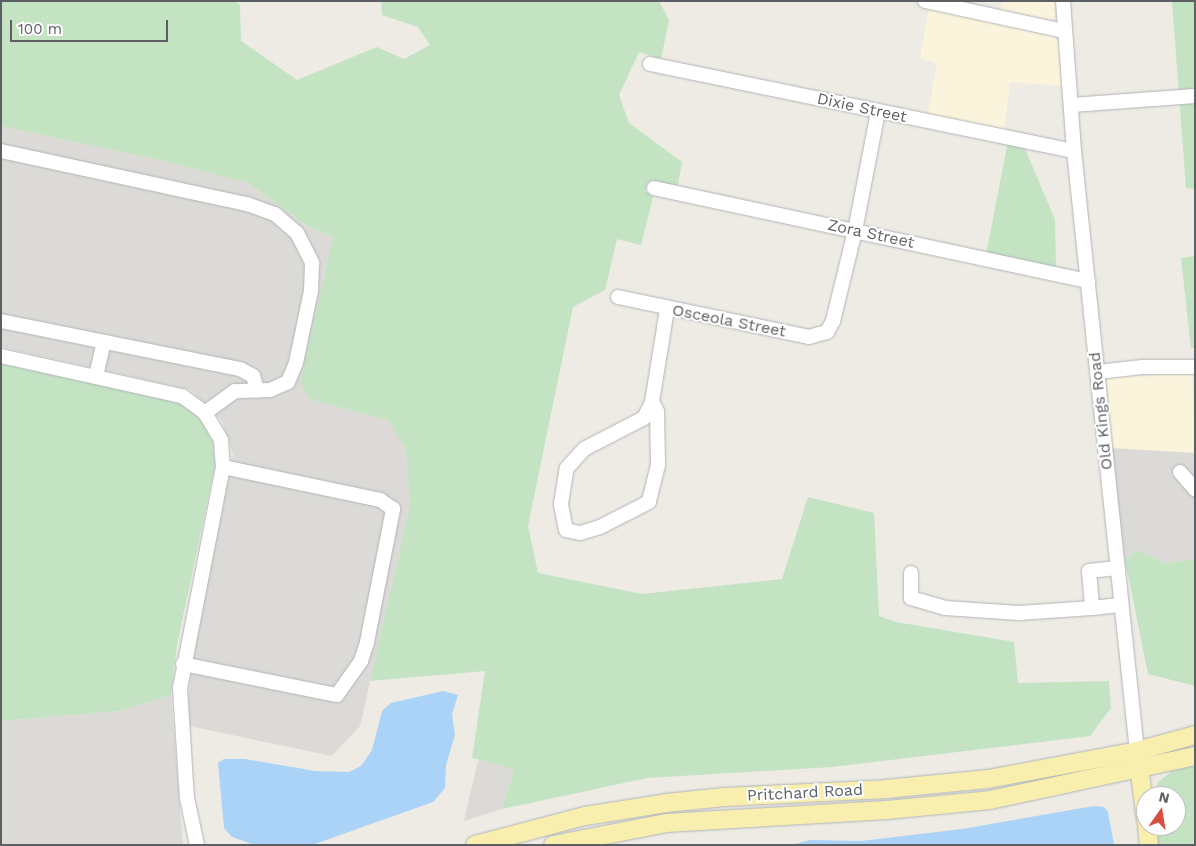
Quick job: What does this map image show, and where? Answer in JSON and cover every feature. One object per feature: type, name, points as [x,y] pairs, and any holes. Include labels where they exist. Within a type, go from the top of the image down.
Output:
[{"type":"main road","name":"Pritchard Road","points":[[475,845],[585,816],[666,803],[745,795],[886,789],[988,779],[1137,751],[1195,735]]},
{"type":"main road","name":"Old Kings Road","points":[[1137,751],[1141,786]]},
{"type":"main road","name":"Pritchard Road","points":[[553,845],[675,822],[887,810],[990,800],[1139,770],[1195,756]]},
{"type":"street","points":[[925,1],[1064,31]]},
{"type":"street","name":"Old Kings Road","points":[[1063,1],[1074,151],[1120,605],[1137,751]]},
{"type":"street","name":"Dixie Street","points":[[650,64],[1074,151]]},
{"type":"street","points":[[1072,105],[1195,96]]},
{"type":"street","points":[[855,231],[878,112]]},
{"type":"street","points":[[1,151],[247,204],[275,214],[297,233],[312,263],[311,291],[296,363],[288,382],[270,390],[234,391],[205,413]]},
{"type":"street","name":"Zora Street","points":[[654,188],[1088,280]]},
{"type":"street","name":"Osceola Street","points":[[618,297],[667,309],[809,337],[827,332],[833,321],[855,231]]},
{"type":"street","points":[[652,402],[657,410],[658,465],[649,502],[600,527],[580,534],[566,530],[561,504],[567,468],[584,450],[644,418],[652,402],[667,309]]},
{"type":"street","points":[[1,321],[240,369],[253,376],[257,390]]},
{"type":"street","points":[[96,376],[104,342]]},
{"type":"street","points":[[1,356],[164,390],[182,396],[205,413],[220,440],[223,467],[182,664],[180,718],[187,798],[187,845]]},
{"type":"street","points":[[1097,372],[1142,367],[1195,368]]},
{"type":"street","points":[[182,664],[337,695],[361,661],[367,642],[393,509],[380,500],[223,467]]},
{"type":"street","points":[[1180,472],[1195,489]]},
{"type":"street","points":[[1092,608],[1089,571],[1117,568]]},
{"type":"street","points":[[911,573],[911,598],[945,608],[1027,613],[1120,605]]},
{"type":"street","points":[[187,798],[197,845]]},
{"type":"shaded area","points":[[1001,1],[1055,1],[1055,15],[1049,22],[1000,13]]},
{"type":"shaded area","points":[[929,7],[1052,33],[1058,42],[1063,86],[1010,82],[1004,134],[927,117],[937,64],[920,58]]},
{"type":"shaded area","points":[[1,126],[159,160],[248,183],[307,226],[333,237],[300,383],[311,400],[388,420],[406,448],[410,506],[360,726],[332,756],[189,726],[187,712],[194,643],[233,454],[222,421],[191,390],[1,347]]},
{"type":"shaded area","points":[[1192,374],[1195,453],[1110,456],[1107,377]]},
{"type":"shaded area","points":[[1111,448],[1195,453],[1195,559],[1166,563],[1137,550],[1125,560]]},
{"type":"shaded area","points":[[171,695],[183,845],[1,845],[1,721],[120,711]]},
{"type":"shaded area","points":[[478,760],[514,768],[502,809],[464,821]]},
{"type":"green space","points":[[1,1],[235,1],[240,5],[241,41],[297,80],[377,47],[404,59],[430,45],[418,27],[382,15],[381,1],[659,1],[669,20],[661,59],[639,52],[619,95],[629,123],[682,162],[677,190],[647,183],[645,192],[654,193],[641,245],[617,239],[605,290],[573,307],[528,526],[538,573],[642,594],[782,579],[808,497],[874,513],[879,616],[896,622],[1014,642],[1018,683],[1109,681],[1111,708],[1090,736],[832,767],[647,778],[502,809],[514,769],[472,758],[485,671],[370,681],[410,506],[406,449],[388,420],[311,400],[300,383],[333,237],[307,226],[248,183],[159,160],[1,126]]},
{"type":"green space","points":[[1172,1],[1195,1],[1195,189],[1186,188]]},
{"type":"green space","points":[[1008,141],[1024,146],[1055,220],[1056,269],[986,255]]},
{"type":"green space","points":[[1195,256],[1195,348],[1191,348],[1181,258]]},
{"type":"green space","points":[[1,364],[172,400],[188,408],[201,421],[213,442],[215,465],[177,645],[171,695],[120,711],[1,721]]},
{"type":"green space","points":[[1137,550],[1166,563],[1195,559],[1195,686],[1148,674],[1125,560]]},
{"type":"green space","points":[[1195,764],[1195,845],[1158,845],[1157,836],[1186,836],[1186,786],[1157,786],[1158,782],[1171,772]]},
{"type":"water","points":[[443,691],[458,695],[452,714],[455,735],[446,765],[445,788],[433,802],[312,845],[255,845],[232,837],[224,828],[218,763],[224,759],[245,759],[315,771],[349,772],[361,766],[372,750],[382,711],[391,703]]},
{"type":"water","points":[[1094,806],[1104,807],[1108,812],[1114,845],[791,845],[810,840],[861,841],[962,829]]}]
